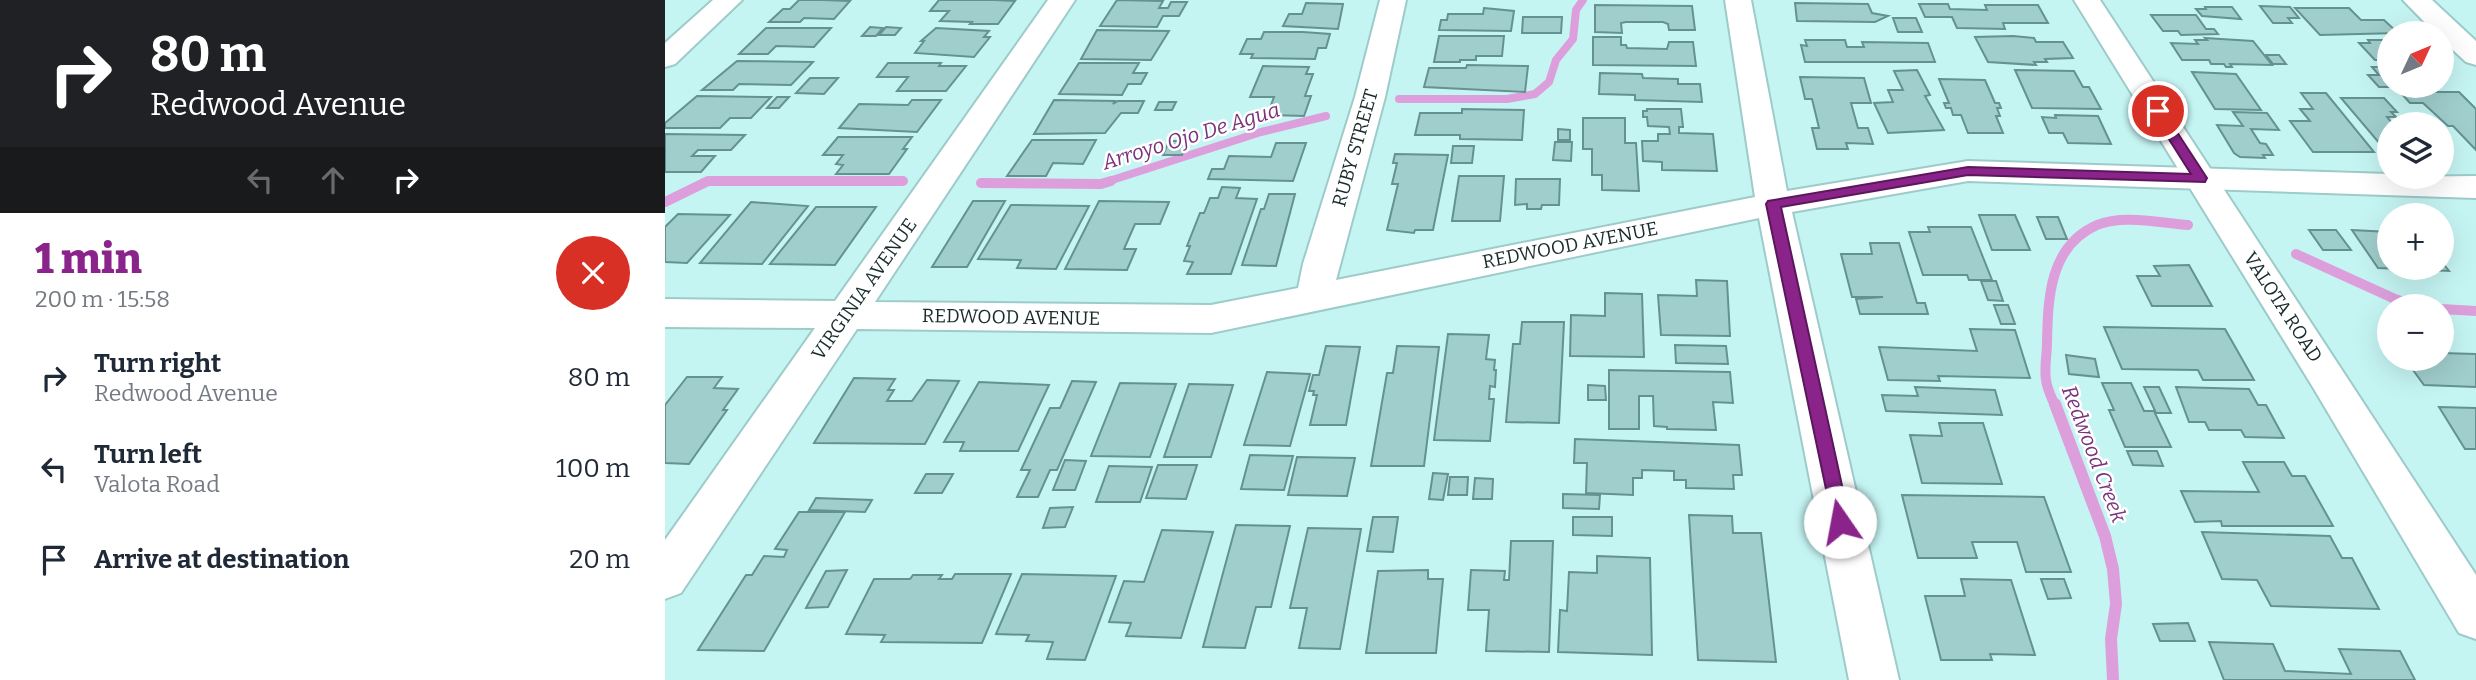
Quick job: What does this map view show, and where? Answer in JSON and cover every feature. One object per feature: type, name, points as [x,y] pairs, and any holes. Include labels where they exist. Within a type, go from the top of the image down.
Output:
[{"type":"street","points":[[665,58],[729,0]]},
{"type":"street","name":"VIRGINIA AVENUE","points":[[665,578],[1062,0]]},
{"type":"street","name":"RUBY STREET","points":[[1315,296],[1321,264],[1370,97],[1393,0]]},
{"type":"street","points":[[1738,0],[1773,204],[1874,680]]},
{"type":"street","name":"VALOTA ROAD","points":[[2087,0],[2476,617]]},
{"type":"street","points":[[2416,0],[2476,56]]},
{"type":"street","name":"REDWOOD AVENUE","points":[[665,313],[1211,320],[1315,296],[1773,204],[1968,171],[2476,187]]},
{"type":"building","points":[[799,0],[850,1],[834,19],[804,18],[800,22],[769,22],[783,9],[790,9]]},
{"type":"building","points":[[939,0],[1015,1],[998,24],[970,24],[972,22],[940,21],[949,11],[930,11]]},
{"type":"building","points":[[1117,0],[1163,1],[1159,8],[1168,8],[1171,2],[1187,2],[1179,16],[1163,16],[1157,27],[1100,26]]},
{"type":"building","points":[[1306,3],[1343,4],[1338,29],[1283,26],[1289,14],[1302,14]]},
{"type":"building","points":[[1795,3],[1868,4],[1872,13],[1888,16],[1875,22],[1797,21]]},
{"type":"building","points":[[1919,4],[1948,4],[1950,9],[1987,10],[1985,5],[2038,5],[2048,23],[2003,23],[2005,29],[1957,28],[1952,17],[1925,17]]},
{"type":"building","points":[[1595,5],[1692,6],[1695,30],[1669,30],[1668,24],[1663,22],[1626,22],[1621,23],[1622,33],[1595,32]]},
{"type":"building","points":[[2260,6],[2290,7],[2299,18],[2288,18],[2292,23],[2273,23]]},
{"type":"building","points":[[2205,7],[2232,7],[2241,19],[2202,16],[2196,9],[2206,9]]},
{"type":"building","points":[[1484,8],[1514,11],[1511,31],[1439,30],[1441,20],[1447,20],[1448,14],[1483,14]]},
{"type":"building","points":[[2295,8],[2349,8],[2361,20],[2385,21],[2377,21],[2377,34],[2320,35]]},
{"type":"building","points":[[2151,15],[2196,15],[2206,29],[2214,29],[2218,34],[2181,35],[2178,31],[2163,31]]},
{"type":"building","points":[[1523,17],[1562,17],[1561,33],[1522,33]]},
{"type":"building","points":[[1893,18],[1916,18],[1922,32],[1898,32]]},
{"type":"building","points":[[870,27],[883,28],[876,36],[862,36]]},
{"type":"building","points":[[886,27],[901,28],[895,35],[879,35]]},
{"type":"building","points":[[766,28],[831,28],[814,47],[776,46],[768,54],[739,54]]},
{"type":"building","points":[[936,28],[989,31],[984,37],[990,37],[974,57],[915,53],[924,41],[921,41]]},
{"type":"building","points":[[1097,30],[1169,31],[1151,60],[1081,59]]},
{"type":"building","points":[[1264,32],[1330,34],[1326,48],[1318,48],[1315,59],[1251,58],[1253,54],[1240,54],[1247,39],[1261,39]]},
{"type":"building","points":[[1439,36],[1504,36],[1502,56],[1476,56],[1476,60],[1460,62],[1434,62]]},
{"type":"building","points":[[1593,37],[1621,37],[1621,45],[1626,45],[1627,48],[1667,49],[1669,42],[1693,42],[1696,66],[1593,65]]},
{"type":"building","points":[[1975,37],[2034,38],[2036,42],[2063,42],[2073,58],[2045,59],[2047,62],[2034,62],[2036,65],[1988,62]]},
{"type":"building","points":[[2205,38],[2253,41],[2272,65],[2230,64],[2232,67],[2226,67],[2224,64],[2211,64],[2209,60],[2182,60],[2171,43],[2198,44],[2195,40],[2207,40]]},
{"type":"building","points":[[1805,40],[1845,40],[1847,47],[1864,47],[1862,42],[1928,43],[1935,62],[1805,62],[1801,45],[1807,46]]},
{"type":"building","points":[[2368,40],[2377,40],[2377,60],[2359,43],[2370,43]]},
{"type":"building","points":[[2266,55],[2279,55],[2286,64],[2273,64]]},
{"type":"building","points":[[737,61],[813,62],[791,85],[739,84],[733,90],[702,90]]},
{"type":"building","points":[[888,63],[966,66],[946,91],[897,91],[908,77],[877,77]]},
{"type":"building","points":[[1079,63],[1139,63],[1133,73],[1147,73],[1141,84],[1128,84],[1122,95],[1059,94]]},
{"type":"building","points":[[1467,65],[1528,66],[1525,92],[1424,87],[1429,68],[1466,68]]},
{"type":"building","points":[[1263,66],[1309,67],[1306,74],[1313,74],[1305,96],[1311,96],[1304,116],[1267,115],[1274,97],[1250,97]]},
{"type":"building","points":[[1917,70],[1930,95],[1925,96],[1944,130],[1888,133],[1874,103],[1893,102],[1888,90],[1903,90],[1894,71]]},
{"type":"building","points":[[2015,70],[2074,71],[2083,87],[2089,87],[2101,109],[2032,108]]},
{"type":"building","points":[[2192,72],[2236,74],[2261,110],[2215,109]]},
{"type":"building","points":[[1600,73],[1642,74],[1643,78],[1678,79],[1678,84],[1700,84],[1702,102],[1635,100],[1635,95],[1599,94]]},
{"type":"building","points":[[2368,75],[2377,75],[2377,85]]},
{"type":"building","points":[[1800,77],[1864,78],[1871,103],[1851,103],[1858,128],[1868,128],[1873,144],[1846,143],[1848,149],[1817,149],[1812,128],[1819,128],[1812,99],[1805,99]]},
{"type":"building","points":[[810,78],[838,78],[824,94],[796,93]]},
{"type":"building","points":[[1939,79],[1985,80],[1995,103],[1999,103],[2001,108],[1997,108],[2000,116],[1996,116],[2003,133],[1968,133],[1961,115],[1953,115],[1951,108],[1946,108],[1944,103],[1949,103]]},
{"type":"building","points":[[2454,92],[2459,92],[2476,109],[2476,150],[2454,127],[2454,112],[2433,112],[2423,103],[2410,103],[2405,98],[2454,98]]},
{"type":"building","points":[[2301,93],[2326,93],[2374,152],[2313,152],[2290,121],[2310,121],[2300,109],[2313,109]]},
{"type":"building","points":[[697,96],[771,97],[751,118],[730,118],[720,128],[665,128],[665,123]]},
{"type":"building","points":[[777,97],[789,97],[779,108],[767,108]]},
{"type":"building","points":[[2341,98],[2384,98],[2397,112],[2377,112],[2377,140]]},
{"type":"building","points":[[912,100],[941,100],[917,132],[839,128],[859,104],[908,105]]},
{"type":"building","points":[[1054,100],[1115,101],[1113,104],[1118,101],[1144,101],[1138,113],[1121,113],[1105,133],[1034,134]]},
{"type":"building","points":[[1159,102],[1176,102],[1172,110],[1155,110]]},
{"type":"building","points":[[1462,109],[1524,110],[1522,140],[1460,139],[1460,135],[1415,135],[1420,113],[1462,113]]},
{"type":"building","points":[[1681,109],[1683,127],[1679,127],[1679,133],[1713,134],[1717,171],[1662,170],[1662,162],[1643,161],[1642,141],[1658,141],[1658,134],[1670,134],[1669,127],[1648,126],[1647,117],[1643,117],[1643,111]]},
{"type":"building","points":[[2233,112],[2267,113],[2279,130],[2251,129],[2260,143],[2266,144],[2273,155],[2263,155],[2265,158],[2240,157],[2234,153],[2217,125],[2243,126]]},
{"type":"building","points":[[2055,115],[2098,116],[2111,144],[2068,143],[2063,133],[2049,133],[2042,117],[2056,118]]},
{"type":"building","points":[[1583,118],[1625,118],[1625,143],[1636,143],[1639,191],[1602,190],[1602,175],[1592,175],[1592,149],[1583,149]]},
{"type":"building","points":[[1558,129],[1570,130],[1570,140],[1558,140]]},
{"type":"building","points":[[665,134],[745,135],[731,150],[698,150],[692,156],[715,156],[701,172],[665,172]]},
{"type":"building","points":[[838,137],[912,137],[889,174],[836,174],[843,165],[836,164],[843,155],[823,155]]},
{"type":"building","points":[[1032,140],[1096,140],[1083,164],[1053,163],[1046,176],[1007,176]]},
{"type":"building","points":[[1169,141],[1188,141],[1182,155],[1163,155]]},
{"type":"building","points":[[1555,142],[1572,142],[1571,161],[1553,160]]},
{"type":"building","points":[[1276,143],[1306,143],[1293,181],[1208,179],[1212,169],[1224,169],[1229,156],[1271,157]]},
{"type":"building","points":[[1453,146],[1474,146],[1472,163],[1451,163]]},
{"type":"building","points":[[1395,154],[1448,155],[1433,230],[1415,230],[1414,233],[1387,230],[1398,184],[1392,184],[1397,163],[1393,163]]},
{"type":"building","points":[[1459,176],[1504,176],[1500,221],[1452,221]]},
{"type":"building","points":[[1516,179],[1560,179],[1559,205],[1542,205],[1541,209],[1527,209],[1527,204],[1515,205]]},
{"type":"building","points":[[1222,187],[1240,188],[1236,198],[1257,199],[1231,274],[1187,274],[1193,262],[1184,261],[1190,246],[1187,246],[1200,213],[1204,213],[1210,198],[1218,198]]},
{"type":"building","points":[[1269,194],[1295,194],[1276,266],[1242,265],[1261,209],[1264,209]]},
{"type":"building","points":[[973,201],[1005,201],[967,267],[932,267]]},
{"type":"building","points":[[1099,201],[1169,202],[1160,224],[1135,224],[1124,249],[1136,249],[1127,270],[1065,269]]},
{"type":"building","points":[[751,202],[808,206],[762,264],[700,263]]},
{"type":"building","points":[[1011,205],[1089,206],[1056,269],[1017,268],[1021,260],[978,259]]},
{"type":"building","points":[[816,207],[876,207],[835,265],[770,264]]},
{"type":"building","points":[[678,214],[730,215],[687,263],[665,262],[665,227]]},
{"type":"building","points":[[1979,215],[2015,215],[2030,250],[1992,250]]},
{"type":"building","points":[[2037,217],[2058,217],[2067,239],[2046,239]]},
{"type":"building","points":[[1928,227],[1971,227],[1992,280],[1969,280],[1967,275],[1923,275],[1909,232],[1930,232]]},
{"type":"building","points":[[2309,230],[2336,230],[2351,250],[2323,250]]},
{"type":"building","points":[[2352,230],[2377,231],[2377,267]]},
{"type":"building","points":[[1870,243],[1899,243],[1917,303],[1925,303],[1928,314],[1860,314],[1856,299],[1883,297],[1852,297],[1841,254],[1872,254]]},
{"type":"building","points":[[2189,265],[2212,306],[2152,306],[2137,276],[2160,276],[2154,266]]},
{"type":"building","points":[[1696,280],[1727,281],[1730,336],[1661,335],[1658,295],[1697,296]]},
{"type":"building","points":[[1981,281],[1996,281],[2003,301],[1988,300]]},
{"type":"building","points":[[1605,293],[1642,294],[1644,357],[1570,356],[1571,315],[1605,316]]},
{"type":"building","points":[[1994,305],[2008,305],[2015,324],[2001,324]]},
{"type":"building","points":[[1522,322],[1564,322],[1559,423],[1506,422],[1513,344],[1520,344]]},
{"type":"building","points":[[2104,327],[2225,329],[2254,380],[2203,380],[2198,370],[2122,369]]},
{"type":"building","points":[[1970,329],[2015,330],[2030,378],[1938,376],[1940,381],[1888,380],[1879,347],[1977,351]]},
{"type":"building","points":[[1448,334],[1489,335],[1486,359],[1495,360],[1496,370],[1495,387],[1490,386],[1489,399],[1494,399],[1490,441],[1434,440]]},
{"type":"building","points":[[1675,345],[1726,346],[1728,364],[1676,363]]},
{"type":"building","points":[[1326,346],[1360,347],[1346,425],[1310,425],[1317,395],[1313,395],[1314,391],[1309,391],[1313,375],[1319,375]]},
{"type":"building","points":[[1397,346],[1439,347],[1424,466],[1371,466],[1387,373],[1393,373]]},
{"type":"building","points":[[2454,353],[2476,354],[2476,387],[2424,385],[2414,371],[2454,371]]},
{"type":"building","points":[[2066,355],[2095,359],[2099,377],[2069,374]]},
{"type":"building","points":[[1609,370],[1730,372],[1733,403],[1713,402],[1716,430],[1667,429],[1654,426],[1653,396],[1639,396],[1639,429],[1609,429]]},
{"type":"building","points":[[1267,372],[1310,374],[1290,446],[1244,445]]},
{"type":"building","points":[[687,377],[722,377],[714,388],[738,389],[723,410],[727,410],[689,464],[665,463],[665,405]]},
{"type":"building","points":[[854,378],[895,379],[888,390],[894,390],[887,401],[912,401],[927,380],[959,381],[925,444],[814,443]]},
{"type":"building","points":[[1072,381],[1096,382],[1057,470],[1050,470],[1038,497],[1017,497],[1030,470],[1021,470],[1050,408],[1060,408]]},
{"type":"building","points":[[979,382],[1049,385],[1018,451],[960,451],[964,442],[944,442]]},
{"type":"building","points":[[1120,383],[1176,384],[1150,457],[1091,456]]},
{"type":"building","points":[[2102,383],[2131,383],[2144,411],[2154,411],[2171,447],[2125,447],[2109,410],[2114,410]]},
{"type":"building","points":[[1189,384],[1233,385],[1211,457],[1164,457]]},
{"type":"building","points":[[1588,385],[1605,386],[1606,400],[1588,400]]},
{"type":"building","points":[[1915,387],[1995,390],[2002,415],[1886,411],[1882,395],[1918,396]]},
{"type":"building","points":[[2144,387],[2159,387],[2171,413],[2156,413]]},
{"type":"building","points":[[2176,387],[2249,389],[2258,405],[2266,405],[2284,438],[2245,437],[2241,430],[2209,430],[2205,422],[2189,422]]},
{"type":"building","points":[[2439,407],[2476,408],[2476,449],[2465,449]]},
{"type":"building","points":[[1939,423],[1983,423],[2002,484],[1922,483],[1910,435],[1942,436]]},
{"type":"building","points":[[1575,439],[1739,445],[1742,475],[1733,475],[1734,489],[1686,488],[1686,480],[1674,480],[1674,471],[1642,470],[1642,478],[1633,478],[1633,495],[1586,493],[1587,463],[1574,463]]},
{"type":"building","points":[[2127,451],[2157,451],[2163,466],[2133,465]]},
{"type":"building","points":[[1250,455],[1293,456],[1284,490],[1241,489]]},
{"type":"building","points":[[1297,457],[1355,458],[1347,496],[1288,495]]},
{"type":"building","points":[[1065,460],[1086,461],[1075,490],[1053,490]]},
{"type":"building","points":[[2243,462],[2284,462],[2292,476],[2305,476],[2333,526],[2222,526],[2221,521],[2195,522],[2181,491],[2259,492]]},
{"type":"building","points":[[1158,465],[1197,465],[1186,499],[1146,498]]},
{"type":"building","points":[[1109,466],[1152,467],[1140,502],[1096,502]]},
{"type":"building","points":[[1433,473],[1448,474],[1443,500],[1429,499]]},
{"type":"building","points":[[926,474],[953,474],[942,493],[915,493]]},
{"type":"building","points":[[1450,477],[1468,477],[1467,495],[1448,495]]},
{"type":"building","points":[[1475,478],[1493,479],[1492,499],[1473,499]]},
{"type":"building","points":[[1563,494],[1600,495],[1599,509],[1563,508]]},
{"type":"building","points":[[1902,495],[2044,497],[2071,572],[2026,572],[2017,542],[1972,542],[1977,558],[1918,558]]},
{"type":"building","points":[[816,498],[872,500],[865,512],[809,510]]},
{"type":"building","points":[[1073,507],[1065,527],[1043,528],[1050,508]]},
{"type":"building","points":[[799,512],[845,512],[764,651],[698,650],[746,575],[752,575],[764,556],[784,557],[787,550],[775,549]]},
{"type":"building","points":[[1689,515],[1732,516],[1733,533],[1761,533],[1776,662],[1698,660]]},
{"type":"building","points":[[1373,517],[1398,517],[1393,552],[1367,551]]},
{"type":"building","points":[[1573,517],[1612,517],[1612,536],[1573,535]]},
{"type":"building","points":[[1236,525],[1290,526],[1271,607],[1256,607],[1245,648],[1203,647]]},
{"type":"building","points":[[1308,528],[1361,529],[1340,649],[1299,648],[1307,608],[1290,608]]},
{"type":"building","points":[[1162,530],[1213,532],[1181,638],[1126,636],[1131,623],[1109,622],[1124,581],[1144,582]]},
{"type":"building","points":[[2202,532],[2330,536],[2342,558],[2352,558],[2379,609],[2271,606],[2257,580],[2222,579]]},
{"type":"building","points":[[1511,541],[1553,541],[1549,652],[1486,651],[1489,610],[1468,610],[1471,570],[1505,571],[1504,580],[1509,580]]},
{"type":"building","points":[[1597,556],[1650,558],[1652,655],[1558,652],[1560,610],[1567,611],[1569,572],[1597,573]]},
{"type":"building","points":[[847,570],[828,607],[806,608],[826,571]]},
{"type":"building","points":[[1428,570],[1428,579],[1443,579],[1436,653],[1366,653],[1378,571]]},
{"type":"building","points":[[955,574],[1011,574],[982,643],[881,642],[885,635],[846,634],[874,579],[910,579],[913,575],[942,575],[939,579],[952,579]]},
{"type":"building","points":[[1022,574],[1116,576],[1085,660],[1047,659],[1053,642],[1026,641],[1029,635],[996,634]]},
{"type":"building","points":[[1961,579],[2011,580],[2035,655],[1990,654],[1992,660],[1941,660],[1925,596],[1965,596]]},
{"type":"building","points":[[2041,579],[2064,579],[2071,598],[2048,599]]},
{"type":"building","points":[[2188,623],[2195,641],[2160,641],[2153,624]]},
{"type":"building","points":[[2209,642],[2273,644],[2285,671],[2351,674],[2339,649],[2400,651],[2415,680],[2224,680]]},
{"type":"waterway","name":"Arroyo Ojo De Agua","points":[[1399,99],[1507,99],[1535,94],[1549,82],[1556,60],[1573,39],[1576,10],[1583,0]]},
{"type":"waterway","name":"Arroyo Ojo De Agua","points":[[1106,182],[1261,132],[1326,116]]},
{"type":"waterway","name":"Arroyo Ojo De Agua","points":[[708,181],[903,181],[706,182],[708,181]]},
{"type":"waterway","name":"Arroyo Ojo De Agua","points":[[981,183],[1101,184],[1111,181]]},
{"type":"waterway","name":"Arroyo Ojo De Agua","points":[[665,202],[706,182]]},
{"type":"waterway","name":"Redwood Creek","points":[[2055,406],[2045,376],[2048,309],[2054,275],[2069,246],[2081,234],[2097,225],[2118,220],[2188,225]]},
{"type":"waterway","name":"Redwood Creek","points":[[2296,254],[2384,294]]},
{"type":"waterway","name":"Redwood Creek","points":[[2454,310],[2476,311]]},
{"type":"waterway","name":"Redwood Creek","points":[[2055,404],[2105,536],[2113,569],[2116,604],[2111,639],[2113,680]]},
{"type":"route","points":[[1840,522],[1773,204],[1968,171],[2200,178],[2158,111]]}]
